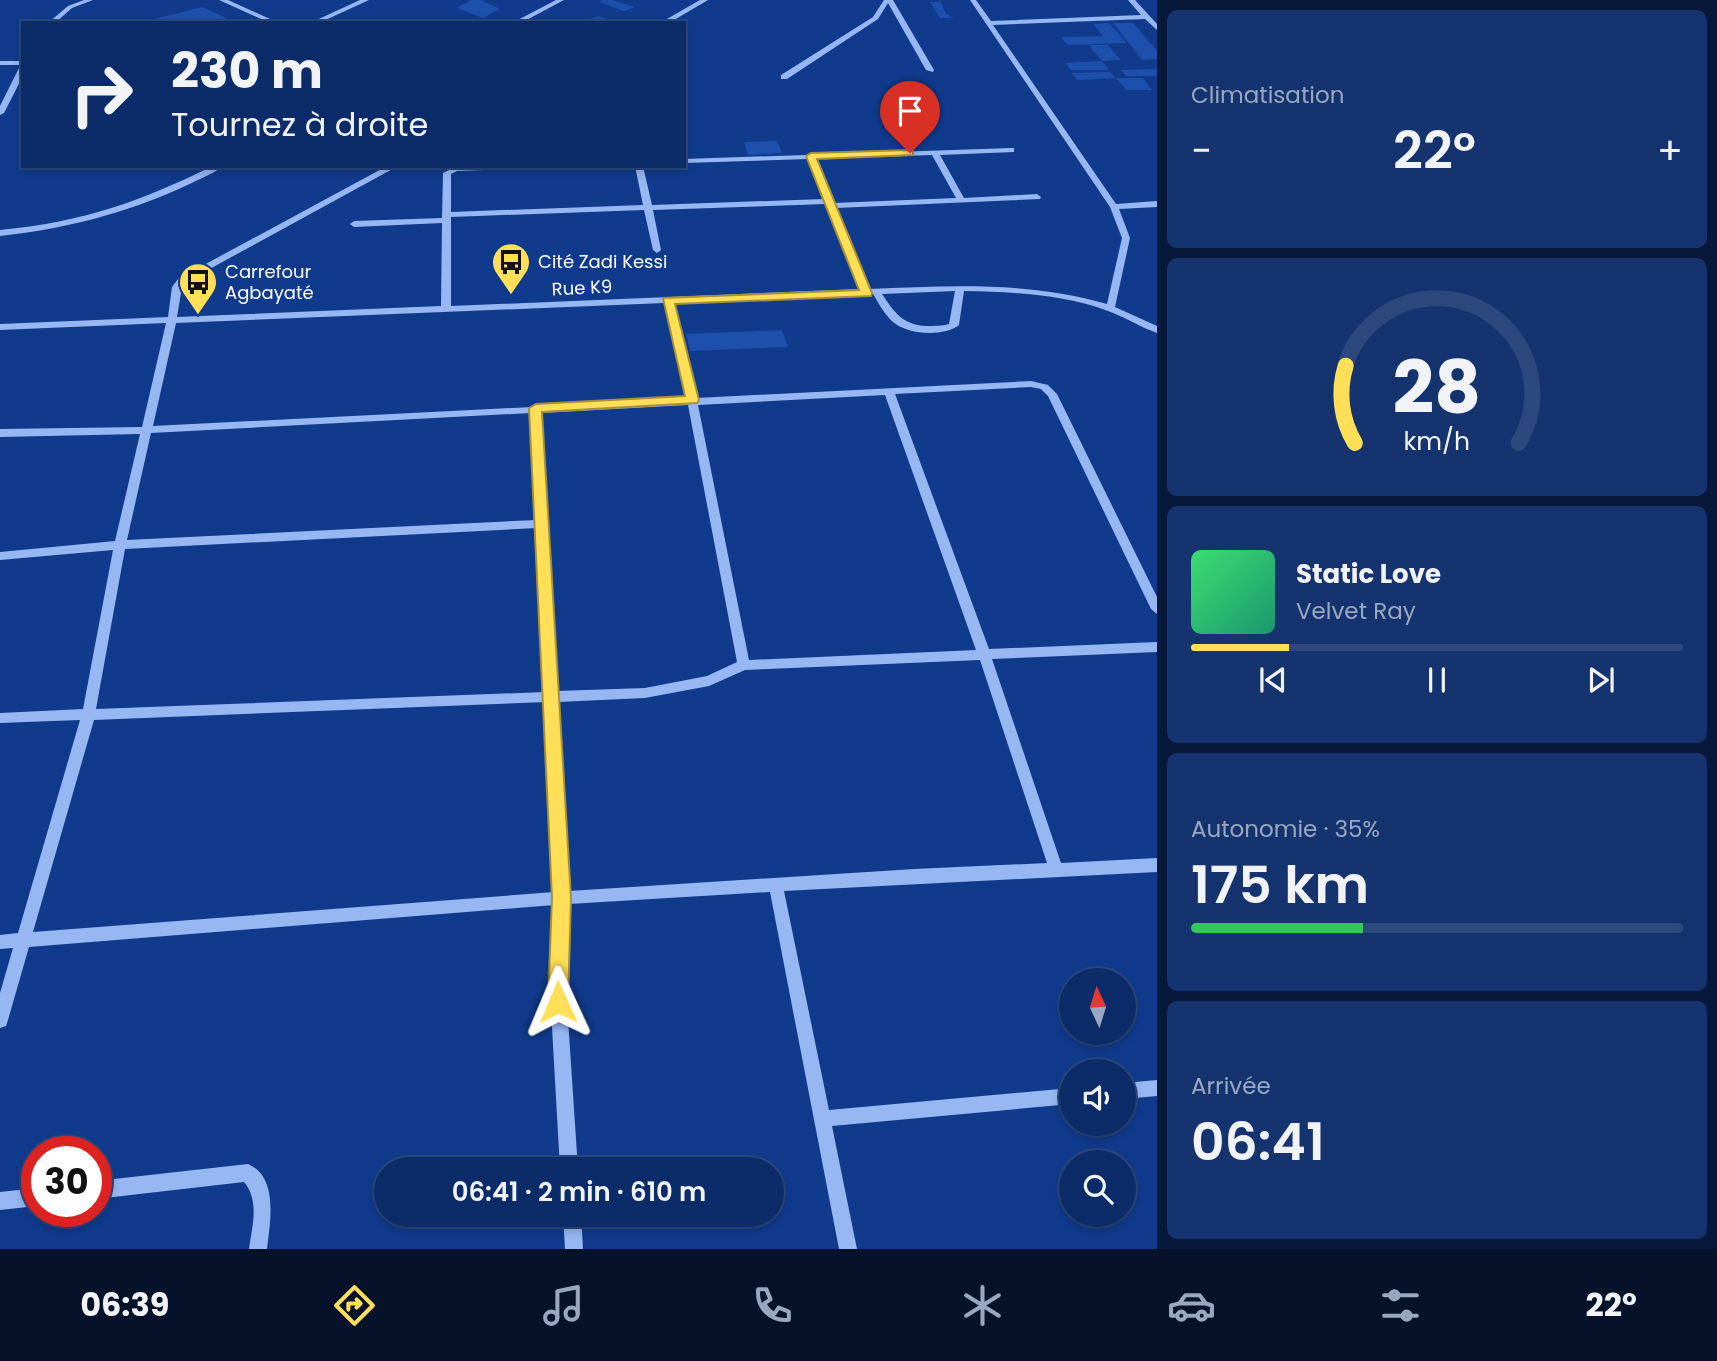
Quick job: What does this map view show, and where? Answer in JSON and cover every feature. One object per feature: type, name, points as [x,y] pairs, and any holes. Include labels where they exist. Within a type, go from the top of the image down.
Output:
[{"type":"street","points":[[53,21],[70,7],[90,0]]},
{"type":"street","points":[[222,0],[271,21]]},
{"type":"street","points":[[318,21],[366,0]]},
{"type":"street","points":[[519,21],[561,0]]},
{"type":"street","points":[[667,21],[705,0]]},
{"type":"street","points":[[785,77],[876,18],[888,0],[930,70]]},
{"type":"street","points":[[973,0],[1114,207],[1126,238],[1111,306]]},
{"type":"street","points":[[1131,0],[1157,28]]},
{"type":"street","points":[[989,23],[1147,17]]},
{"type":"street","points":[[0,64],[21,63]]},
{"type":"street","points":[[0,113],[21,72]]},
{"type":"street","points":[[686,161],[1011,150]]},
{"type":"street","points":[[934,152],[962,201]]},
{"type":"street","points":[[811,156],[871,293],[900,326],[909,329],[947,329],[954,325],[960,288]]},
{"type":"street","points":[[0,233],[46,230],[93,220],[130,208],[216,168]]},
{"type":"street","points":[[0,1020],[89,713],[120,545],[148,430],[177,287],[181,281],[390,168]]},
{"type":"street","points":[[446,310],[449,171],[502,168]]},
{"type":"street","points":[[639,168],[657,250]]},
{"type":"street","points":[[354,224],[649,207],[1037,197]]},
{"type":"street","points":[[1114,207],[1157,204]]},
{"type":"street","name":"Rue K9","points":[[0,327],[960,288],[1028,289],[1111,306],[1157,330]]},
{"type":"street","points":[[668,300],[692,400],[744,665]]},
{"type":"street","points":[[0,433],[148,430],[1031,384],[1044,387],[1052,394],[1157,608]]},
{"type":"street","points":[[888,390],[984,654],[1056,870]]},
{"type":"street","points":[[536,408],[562,898],[557,974],[568,1157]]},
{"type":"street","points":[[0,556],[120,545],[542,524]]},
{"type":"street","points":[[0,718],[551,699],[671,690],[709,681],[744,665],[1157,647]]},
{"type":"street","points":[[0,942],[562,898],[776,884],[1157,865]]},
{"type":"street","points":[[776,884],[848,1249]]},
{"type":"street","points":[[1136,1090],[1157,1088]]},
{"type":"street","points":[[822,1119],[1059,1097]]},
{"type":"street","points":[[112,1188],[248,1172],[259,1184],[264,1198],[258,1249]]},
{"type":"street","points":[[0,1201],[21,1199]]},
{"type":"street","points":[[573,1227],[574,1249]]},
{"type":"building","points":[[471,0],[481,0],[500,9],[483,18],[457,8]]},
{"type":"building","points":[[613,0],[635,7],[624,11],[599,2]]},
{"type":"building","points":[[930,2],[941,2],[946,14],[954,18],[940,18]]},
{"type":"building","points":[[202,7],[227,18],[223,21],[150,20]]},
{"type":"building","points":[[598,16],[613,21],[586,21]]},
{"type":"building","points":[[1109,23],[1127,43],[1067,45],[1061,37],[1103,36],[1093,24]]},
{"type":"building","points":[[1113,23],[1133,23],[1157,51],[1157,59],[1142,60]]},
{"type":"building","points":[[1089,45],[1108,45],[1121,60],[1102,61]]},
{"type":"building","points":[[1102,61],[1109,70],[1071,70],[1065,63]]},
{"type":"building","points":[[1157,69],[1157,76],[1126,76],[1121,70]]},
{"type":"building","points":[[1110,72],[1116,78],[1078,80],[1071,73]]},
{"type":"building","points":[[1116,78],[1143,78],[1152,90],[1126,90]]},
{"type":"building","points":[[777,141],[782,153],[748,155],[744,142]]},
{"type":"building","points":[[782,330],[788,347],[690,351],[686,334]]},
{"type":"place","name":"Cité Zadi Kessi","points":[[511,296]]},
{"type":"place","name":"Carrefour Agbayaté","points":[[198,316]]},
{"type":"route","points":[[558,1002],[562,898],[536,408],[692,400],[668,300],[866,293],[811,156],[910,153]]}]
